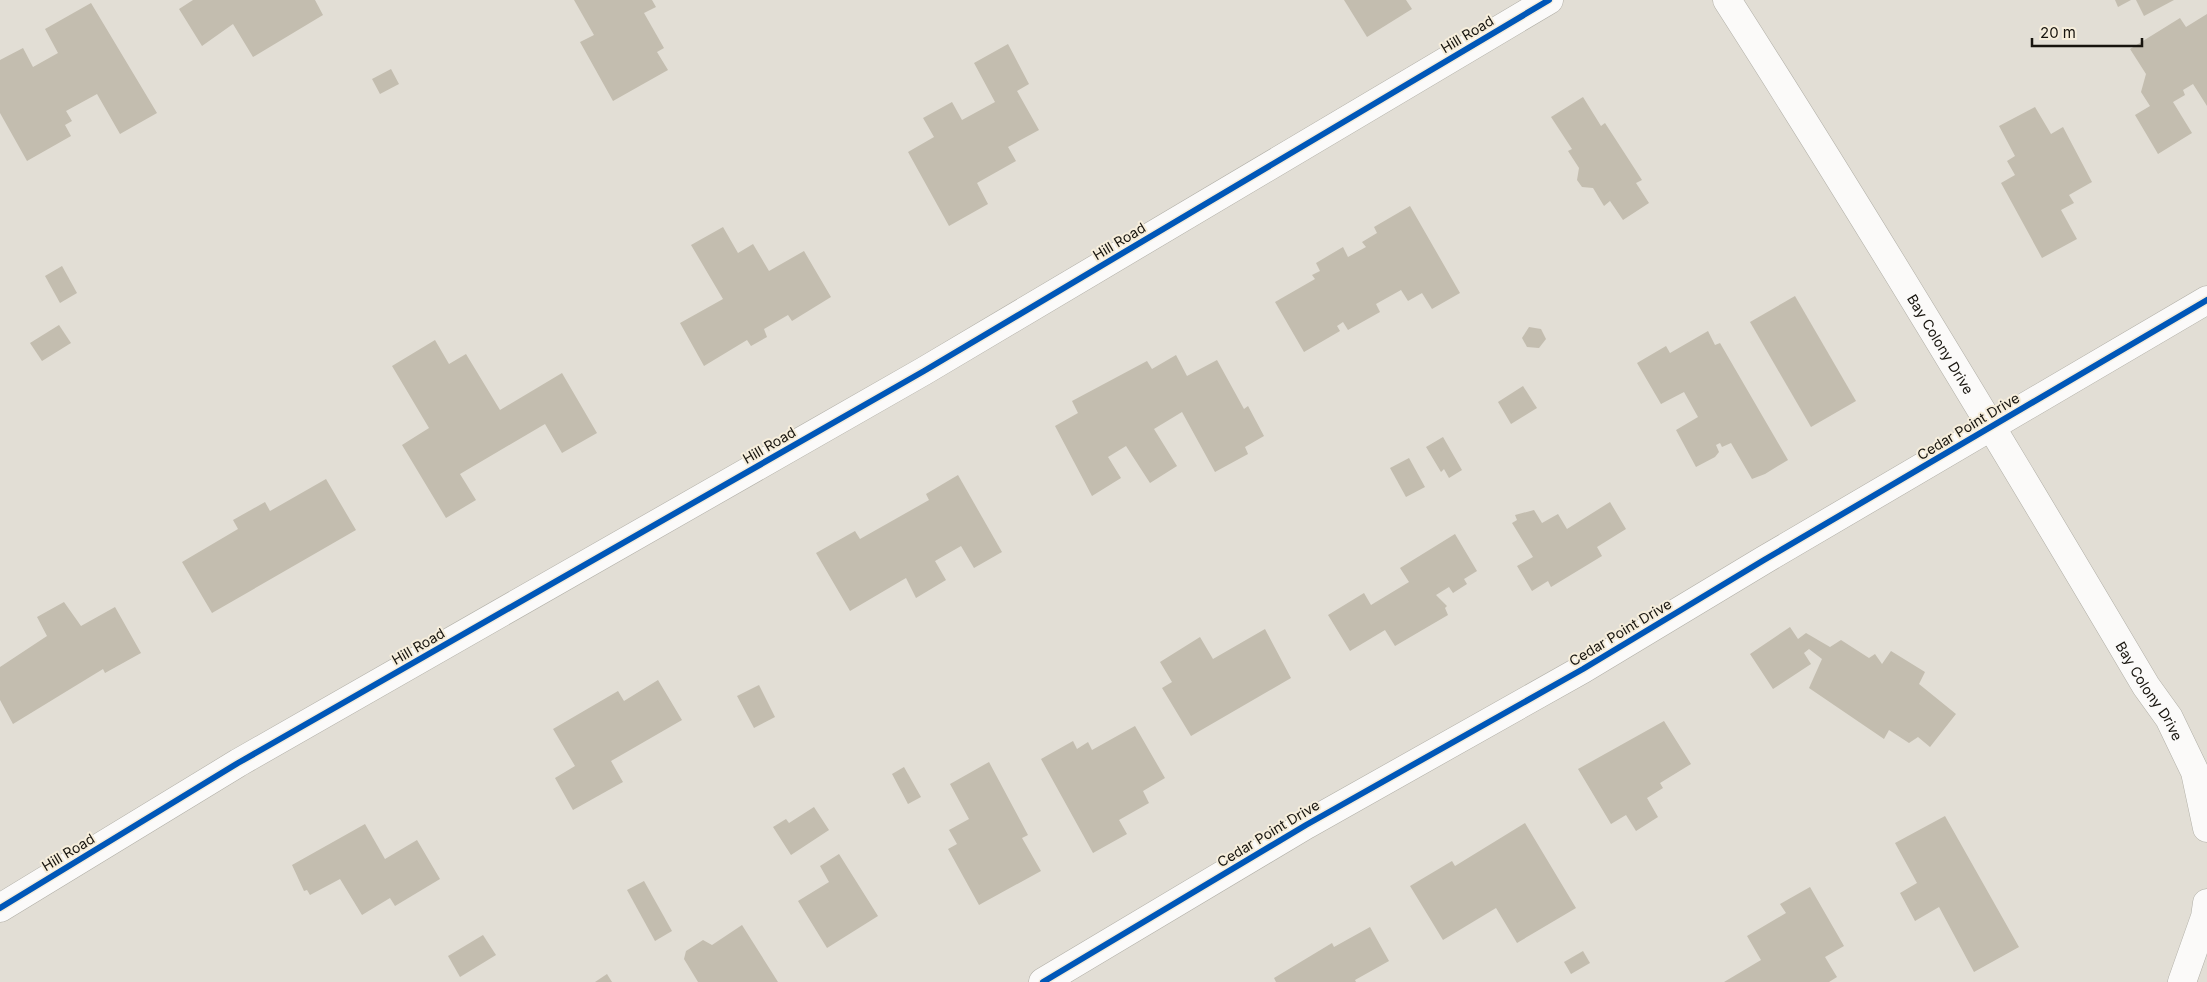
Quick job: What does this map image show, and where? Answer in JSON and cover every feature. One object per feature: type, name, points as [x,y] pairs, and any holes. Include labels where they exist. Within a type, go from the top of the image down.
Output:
[{"type":"street","name":"Hill Road","points":[[0,908],[238,764],[924,371],[1549,0]]},
{"type":"street","name":"Bay Colony Drive","points":[[1727,0],[1839,174],[1993,427],[2146,686],[2170,718],[2203,787],[2207,828]]},
{"type":"street","name":"Cedar Point Drive","points":[[1043,982],[1306,825],[1583,669],[1764,560],[2207,300]]},
{"type":"street","points":[[2176,980],[2205,917],[2207,903]]},
{"type":"building","points":[[193,0],[315,0],[323,15],[253,57],[233,24],[202,46],[179,9]]},
{"type":"building","points":[[574,0],[652,0],[656,7],[644,13],[664,48],[657,52],[668,70],[613,101],[580,42],[594,35]]},
{"type":"building","points":[[1344,0],[1406,0],[1412,9],[1367,37]]},
{"type":"building","points":[[2115,0],[2131,0],[2118,7]]},
{"type":"building","points":[[2136,0],[2174,0],[2144,16]]},
{"type":"building","points":[[91,3],[157,113],[120,134],[97,94],[66,111],[72,121],[65,125],[71,136],[27,161],[0,113],[0,60],[23,48],[33,67],[58,53],[45,29]]},
{"type":"building","points":[[2207,14],[2207,106],[2193,84],[2183,90],[2185,95],[2173,102],[2192,133],[2158,154],[2135,115],[2150,106],[2141,92],[2146,74],[2130,49],[2180,18],[2186,27]]},
{"type":"building","points":[[1008,44],[1029,84],[1017,91],[1039,130],[1008,147],[1016,161],[977,183],[988,204],[949,226],[908,152],[934,137],[923,118],[952,102],[962,120],[995,102],[974,63]]},
{"type":"building","points":[[391,69],[399,84],[380,94],[372,79]]},
{"type":"building","points":[[1583,97],[1601,126],[1605,123],[1642,180],[1636,183],[1649,203],[1623,220],[1610,201],[1604,206],[1593,188],[1582,187],[1577,180],[1579,168],[1568,151],[1572,149],[1551,117]]},
{"type":"building","points":[[2035,107],[2051,134],[2063,127],[2092,182],[2069,195],[2074,203],[2061,210],[2077,239],[2042,258],[2001,183],[2015,175],[2007,161],[2015,156],[1999,126]]},
{"type":"building","points":[[1410,206],[1460,293],[1432,309],[1422,293],[1408,301],[1401,290],[1376,304],[1380,312],[1348,330],[1343,322],[1337,326],[1340,331],[1304,352],[1275,302],[1315,279],[1312,275],[1320,271],[1316,263],[1343,247],[1348,257],[1366,247],[1362,242],[1377,233],[1374,227]]},
{"type":"building","points":[[723,227],[738,253],[753,244],[769,271],[804,251],[831,297],[792,321],[788,315],[764,329],[767,337],[751,346],[747,340],[704,366],[680,323],[723,299],[691,245]]},
{"type":"building","points":[[62,266],[77,293],[60,303],[45,276]]},
{"type":"building","points":[[1795,296],[1856,401],[1811,427],[1750,322]]},
{"type":"building","points":[[59,325],[71,343],[42,361],[30,343]]},
{"type":"building","points":[[1529,327],[1541,329],[1546,339],[1539,348],[1527,347],[1522,338]]},
{"type":"building","points":[[1708,331],[1715,345],[1720,343],[1788,460],[1765,474],[1752,479],[1731,443],[1722,447],[1720,443],[1716,445],[1719,452],[1715,457],[1696,467],[1676,430],[1698,417],[1684,392],[1661,404],[1637,363],[1666,346],[1670,353]]},
{"type":"building","points":[[435,340],[449,364],[466,354],[500,410],[562,373],[597,433],[562,453],[545,424],[460,474],[476,500],[446,518],[402,445],[429,428],[392,366]]},
{"type":"building","points":[[1176,355],[1187,376],[1217,360],[1244,409],[1248,406],[1264,436],[1245,447],[1248,454],[1215,472],[1182,412],[1154,429],[1177,466],[1150,483],[1126,446],[1108,457],[1121,478],[1092,496],[1055,426],[1078,413],[1072,401],[1147,361],[1152,369]]},
{"type":"building","points":[[1523,386],[1537,408],[1511,424],[1498,402]]},
{"type":"building","points":[[1443,437],[1462,470],[1449,478],[1444,469],[1441,472],[1426,447]]},
{"type":"building","points":[[1409,458],[1425,487],[1406,497],[1390,468]]},
{"type":"building","points":[[958,475],[1002,552],[974,568],[961,546],[935,561],[946,580],[916,598],[906,578],[850,611],[816,553],[855,531],[860,539],[929,500],[926,494]]},
{"type":"building","points":[[326,479],[356,530],[212,613],[182,562],[238,529],[233,520],[265,502],[270,511]]},
{"type":"building","points":[[1610,502],[1626,529],[1597,547],[1602,556],[1551,587],[1548,581],[1532,591],[1517,566],[1533,557],[1512,523],[1517,520],[1515,515],[1534,510],[1542,523],[1558,514],[1567,529]]},
{"type":"building","points":[[1455,534],[1477,571],[1464,579],[1467,584],[1453,593],[1449,587],[1436,595],[1447,606],[1445,608],[1448,615],[1395,646],[1385,630],[1350,651],[1328,615],[1364,593],[1371,605],[1409,582],[1400,568]]},
{"type":"building","points":[[64,602],[81,626],[115,607],[141,653],[105,673],[103,669],[13,724],[0,700],[0,667],[47,636],[37,617]]},
{"type":"building","points":[[1790,627],[1798,639],[1806,633],[1830,647],[1841,640],[1869,658],[1875,654],[1882,664],[1891,651],[1925,672],[1919,684],[1956,714],[1930,747],[1918,737],[1909,743],[1889,730],[1884,739],[1809,688],[1822,659],[1809,649],[1804,653],[1811,664],[1773,689],[1750,654]]},
{"type":"building","points":[[1265,629],[1291,678],[1191,736],[1162,688],[1172,682],[1160,662],[1200,637],[1213,659]]},
{"type":"building","points":[[658,680],[682,720],[611,761],[623,782],[573,810],[555,778],[575,766],[553,729],[618,691],[624,701]]},
{"type":"building","points":[[759,685],[775,717],[754,728],[737,696]]},
{"type":"building","points":[[1664,721],[1691,764],[1660,783],[1663,788],[1647,798],[1658,817],[1636,831],[1626,815],[1611,824],[1578,769]]},
{"type":"building","points":[[1135,726],[1165,778],[1143,791],[1149,803],[1119,820],[1127,834],[1093,853],[1041,759],[1073,741],[1077,749],[1088,742],[1092,750]]},
{"type":"building","points":[[989,762],[1028,835],[1022,838],[1041,871],[979,905],[948,849],[957,844],[949,830],[969,819],[950,784]]},
{"type":"building","points":[[904,767],[921,797],[908,804],[892,774]]},
{"type":"building","points":[[814,807],[829,830],[791,855],[773,827],[786,819],[789,823]]},
{"type":"building","points":[[1945,816],[2019,947],[1974,972],[1939,907],[1915,921],[1900,893],[1917,883],[1895,843]]},
{"type":"building","points":[[1525,823],[1576,908],[1517,943],[1496,908],[1443,940],[1410,886],[1452,861],[1455,866]]},
{"type":"building","points":[[365,824],[385,859],[417,840],[440,879],[395,906],[390,898],[362,915],[340,879],[310,895],[307,890],[304,891],[292,865]]},
{"type":"building","points":[[839,854],[878,916],[827,948],[798,901],[829,882],[820,866]]},
{"type":"building","points":[[644,881],[672,931],[655,941],[627,890]]},
{"type":"building","points":[[1810,887],[1844,946],[1825,957],[1837,977],[1829,982],[1724,982],[1761,960],[1747,936],[1786,913],[1780,904]]},
{"type":"building","points":[[742,925],[778,982],[698,982],[684,959],[686,951],[703,940],[712,945]]},
{"type":"building","points":[[1370,927],[1389,961],[1355,980],[1356,982],[1276,982],[1274,978],[1332,943],[1334,947]]},
{"type":"building","points":[[483,935],[496,955],[460,977],[448,956]]},
{"type":"building","points":[[1583,951],[1590,963],[1571,974],[1564,962]]},
{"type":"building","points":[[607,974],[612,982],[595,982]]},
{"type":"cycle path","points":[[0,908],[238,763],[924,371],[1549,0]]},
{"type":"cycle path","points":[[1043,982],[1306,825],[1583,669],[1764,560],[2207,300]]}]
